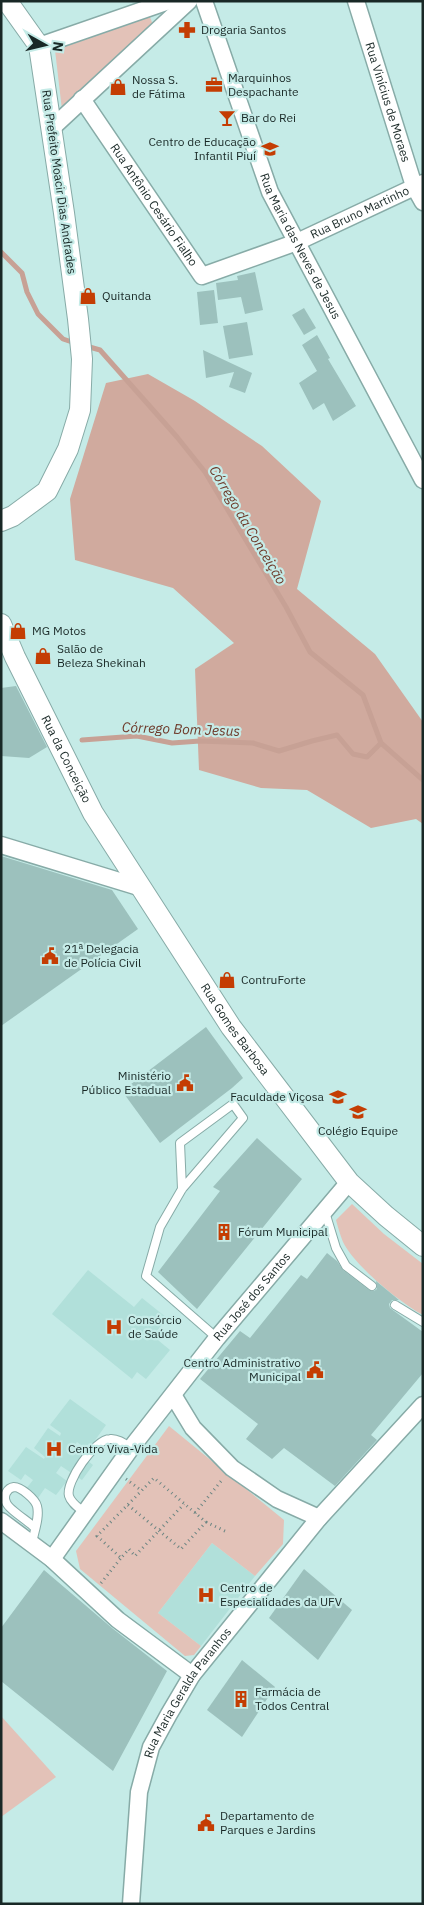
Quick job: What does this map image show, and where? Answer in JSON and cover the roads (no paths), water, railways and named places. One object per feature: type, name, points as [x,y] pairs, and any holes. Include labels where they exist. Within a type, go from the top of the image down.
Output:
[{"type":"street","points":[[6,1],[39,46],[169,1]]},
{"type":"street","points":[[52,128],[188,1]]},
{"type":"street","name":"Rua Maria das Neves de Jesus","points":[[204,1],[270,192],[423,480]]},
{"type":"street","name":"Rua Vinícius de Moraes","points":[[356,1],[423,202]]},
{"type":"street","name":"Rua Prefeito Moacir Dias Andrades","points":[[1,521],[13,516],[47,490],[68,449],[80,410],[82,360],[78,319],[39,46]]},
{"type":"street","name":"Rua Antônio Cesário Fialho","points":[[82,100],[202,276],[297,242]]},
{"type":"street","name":"Rua Bruno Martinho","points":[[297,242],[418,185]]},
{"type":"street","name":"Rua da Conceição","points":[[1,624],[93,813],[142,888]]},
{"type":"street","points":[[1,845],[142,888]]},
{"type":"street","name":"Rua Gomes Barbosa","points":[[142,888],[231,1026],[349,1182],[386,1216],[423,1246]]},
{"type":"street","name":"Rua José dos Santos","points":[[52,1559],[131,1448],[217,1338],[349,1182]]},
{"type":"street","points":[[173,1395],[194,1428],[232,1468],[277,1499],[319,1518]]},
{"type":"street","name":"Rua Maria Geralda Paranhos","points":[[131,1904],[139,1792],[151,1747],[192,1674],[319,1518],[423,1405]]},
{"type":"street","points":[[1,1521],[52,1559],[118,1620],[192,1674]]},
{"type":"lane","points":[[182,1188],[180,1143],[233,1104],[243,1118],[182,1188],[160,1227],[146,1276],[217,1338]]},
{"type":"lane","points":[[324,1210],[336,1248],[346,1266],[372,1286]]},
{"type":"lane","points":[[396,1305],[423,1322]]},
{"type":"lane","points":[[85,1513],[73,1502],[69,1495],[69,1482],[90,1453],[102,1442],[111,1438],[131,1448]]},
{"type":"lane","points":[[32,1544],[38,1507],[35,1500],[18,1488],[10,1489],[6,1492],[6,1504],[34,1527]]},
{"type":"waterway","name":"Córrego da Conceição","points":[[1,252],[22,273],[27,292],[38,314],[63,339],[75,343]]},
{"type":"waterway","name":"Córrego da Conceição","points":[[86,346],[100,350],[177,437],[205,472],[286,607],[310,652],[363,695],[381,743],[423,780]]},
{"type":"waterway","name":"Córrego Bom Jesus","points":[[82,740],[137,736],[172,743],[200,741],[253,743],[279,751],[337,735],[353,754],[367,757],[381,743]]},
{"type":"place","name":"Drogaria Santos","points":[[187,30]]},
{"type":"place","name":"Marquinhos Despachante","points":[[214,85]]},
{"type":"place","name":"Nossa S. de Fátima","points":[[118,87]]},
{"type":"place","name":"Bar do Rei","points":[[227,118]]},
{"type":"place","name":"Centro de Educação Infantil Piuí","points":[[270,149]]},
{"type":"place","name":"Quitanda","points":[[88,296]]},
{"type":"place","name":"MG Motos","points":[[18,631]]},
{"type":"place","name":"Salão de Beleza Shekinah","points":[[43,656]]},
{"type":"place","name":"21ª Delegacia de Polícia Civil","points":[[50,956]]},
{"type":"place","name":"ContruForte","points":[[227,980]]},
{"type":"place","name":"Ministério Público Estadual","points":[[185,1083]]},
{"type":"place","name":"Faculdade Viçosa","points":[[338,1097]]},
{"type":"place","name":"Colégio Equipe","points":[[358,1112]]},
{"type":"place","name":"Fórum Municipal","points":[[224,1232]]},
{"type":"place","name":"Consórcio de Saúde","points":[[114,1327]]},
{"type":"place","name":"Centro Administrativo Municipal","points":[[315,1370]]},
{"type":"place","name":"Centro Viva-Vida","points":[[54,1449]]},
{"type":"place","name":"Centro de Especialidades da UFV","points":[[206,1595]]},
{"type":"place","name":"Farmácia de Todos Central","points":[[241,1699]]},
{"type":"place","name":"Departamento de Parques e Jardins","points":[[206,1823]]}]
